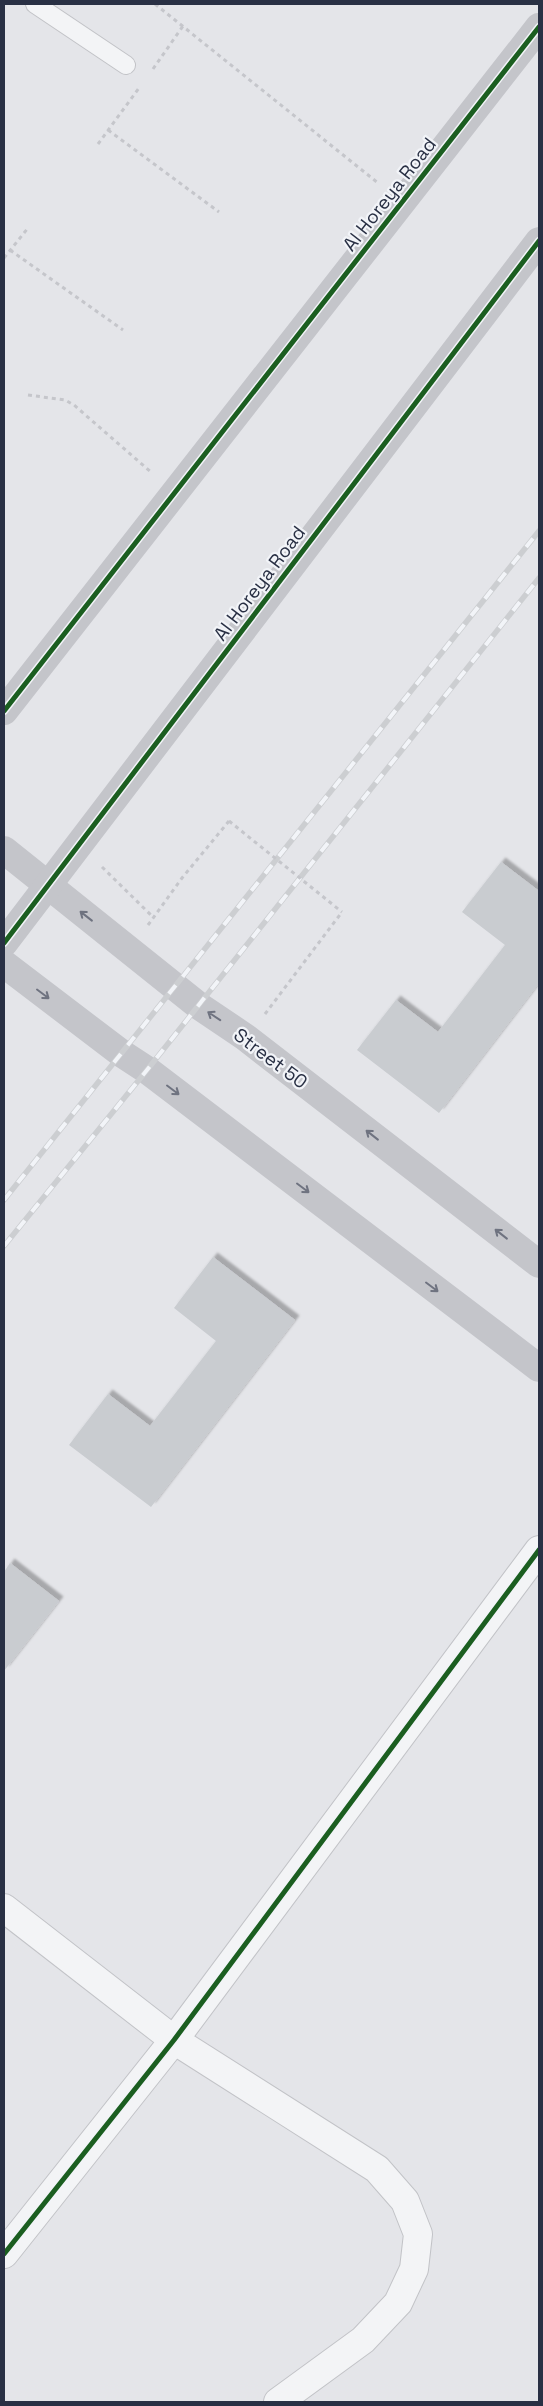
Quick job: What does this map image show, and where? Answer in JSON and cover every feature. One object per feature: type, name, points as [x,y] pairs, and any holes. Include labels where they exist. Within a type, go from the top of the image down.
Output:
[{"type":"street","name":"Al Horeya Road","points":[[4,710],[539,27]]},
{"type":"street","name":"Al Horeya Road","points":[[4,943],[539,241]]},
{"type":"street","name":"Street 50","points":[[4,850],[199,1006],[245,1038],[539,1264]]},
{"type":"street","points":[[4,964],[163,1082],[539,1368]]},
{"type":"street","points":[[4,2254],[174,2040],[539,1550]]},
{"type":"street","points":[[4,1908],[174,2040],[377,2169],[405,2200],[418,2234],[414,2269],[398,2303],[363,2340],[278,2402]]},
{"type":"lane","points":[[36,4],[126,65]]},
{"type":"path","points":[[155,4],[402,202]]},
{"type":"path","points":[[108,130],[219,212]]},
{"type":"path","points":[[4,258],[28,228]]},
{"type":"path","points":[[10,250],[123,330]]},
{"type":"path","points":[[28,395],[65,400],[74,405],[175,493]]},
{"type":"path","points":[[130,950],[228,821],[342,912],[300,970],[245,1038]]},
{"type":"path","points":[[78,844],[153,918]]},
{"type":"building","points":[[501,862],[539,891],[539,983],[439,1113],[357,1050],[396,1000],[438,1032],[505,945],[462,912]]},
{"type":"building","points":[[213,1257],[295,1320],[151,1507],[69,1445],[108,1394],[150,1426],[216,1341],[174,1308]]},
{"type":"building","points":[[10,1563],[59,1601],[4,1671],[4,1572]]},
{"type":"railway","points":[[4,1200],[539,531]]},
{"type":"railway","points":[[4,1246],[147,1070],[539,578]]},
{"type":"cycle path","points":[[4,711],[539,27]]},
{"type":"cycle path","points":[[4,943],[539,241]]},
{"type":"cycle path","points":[[4,2254],[174,2040],[539,1550]]}]
